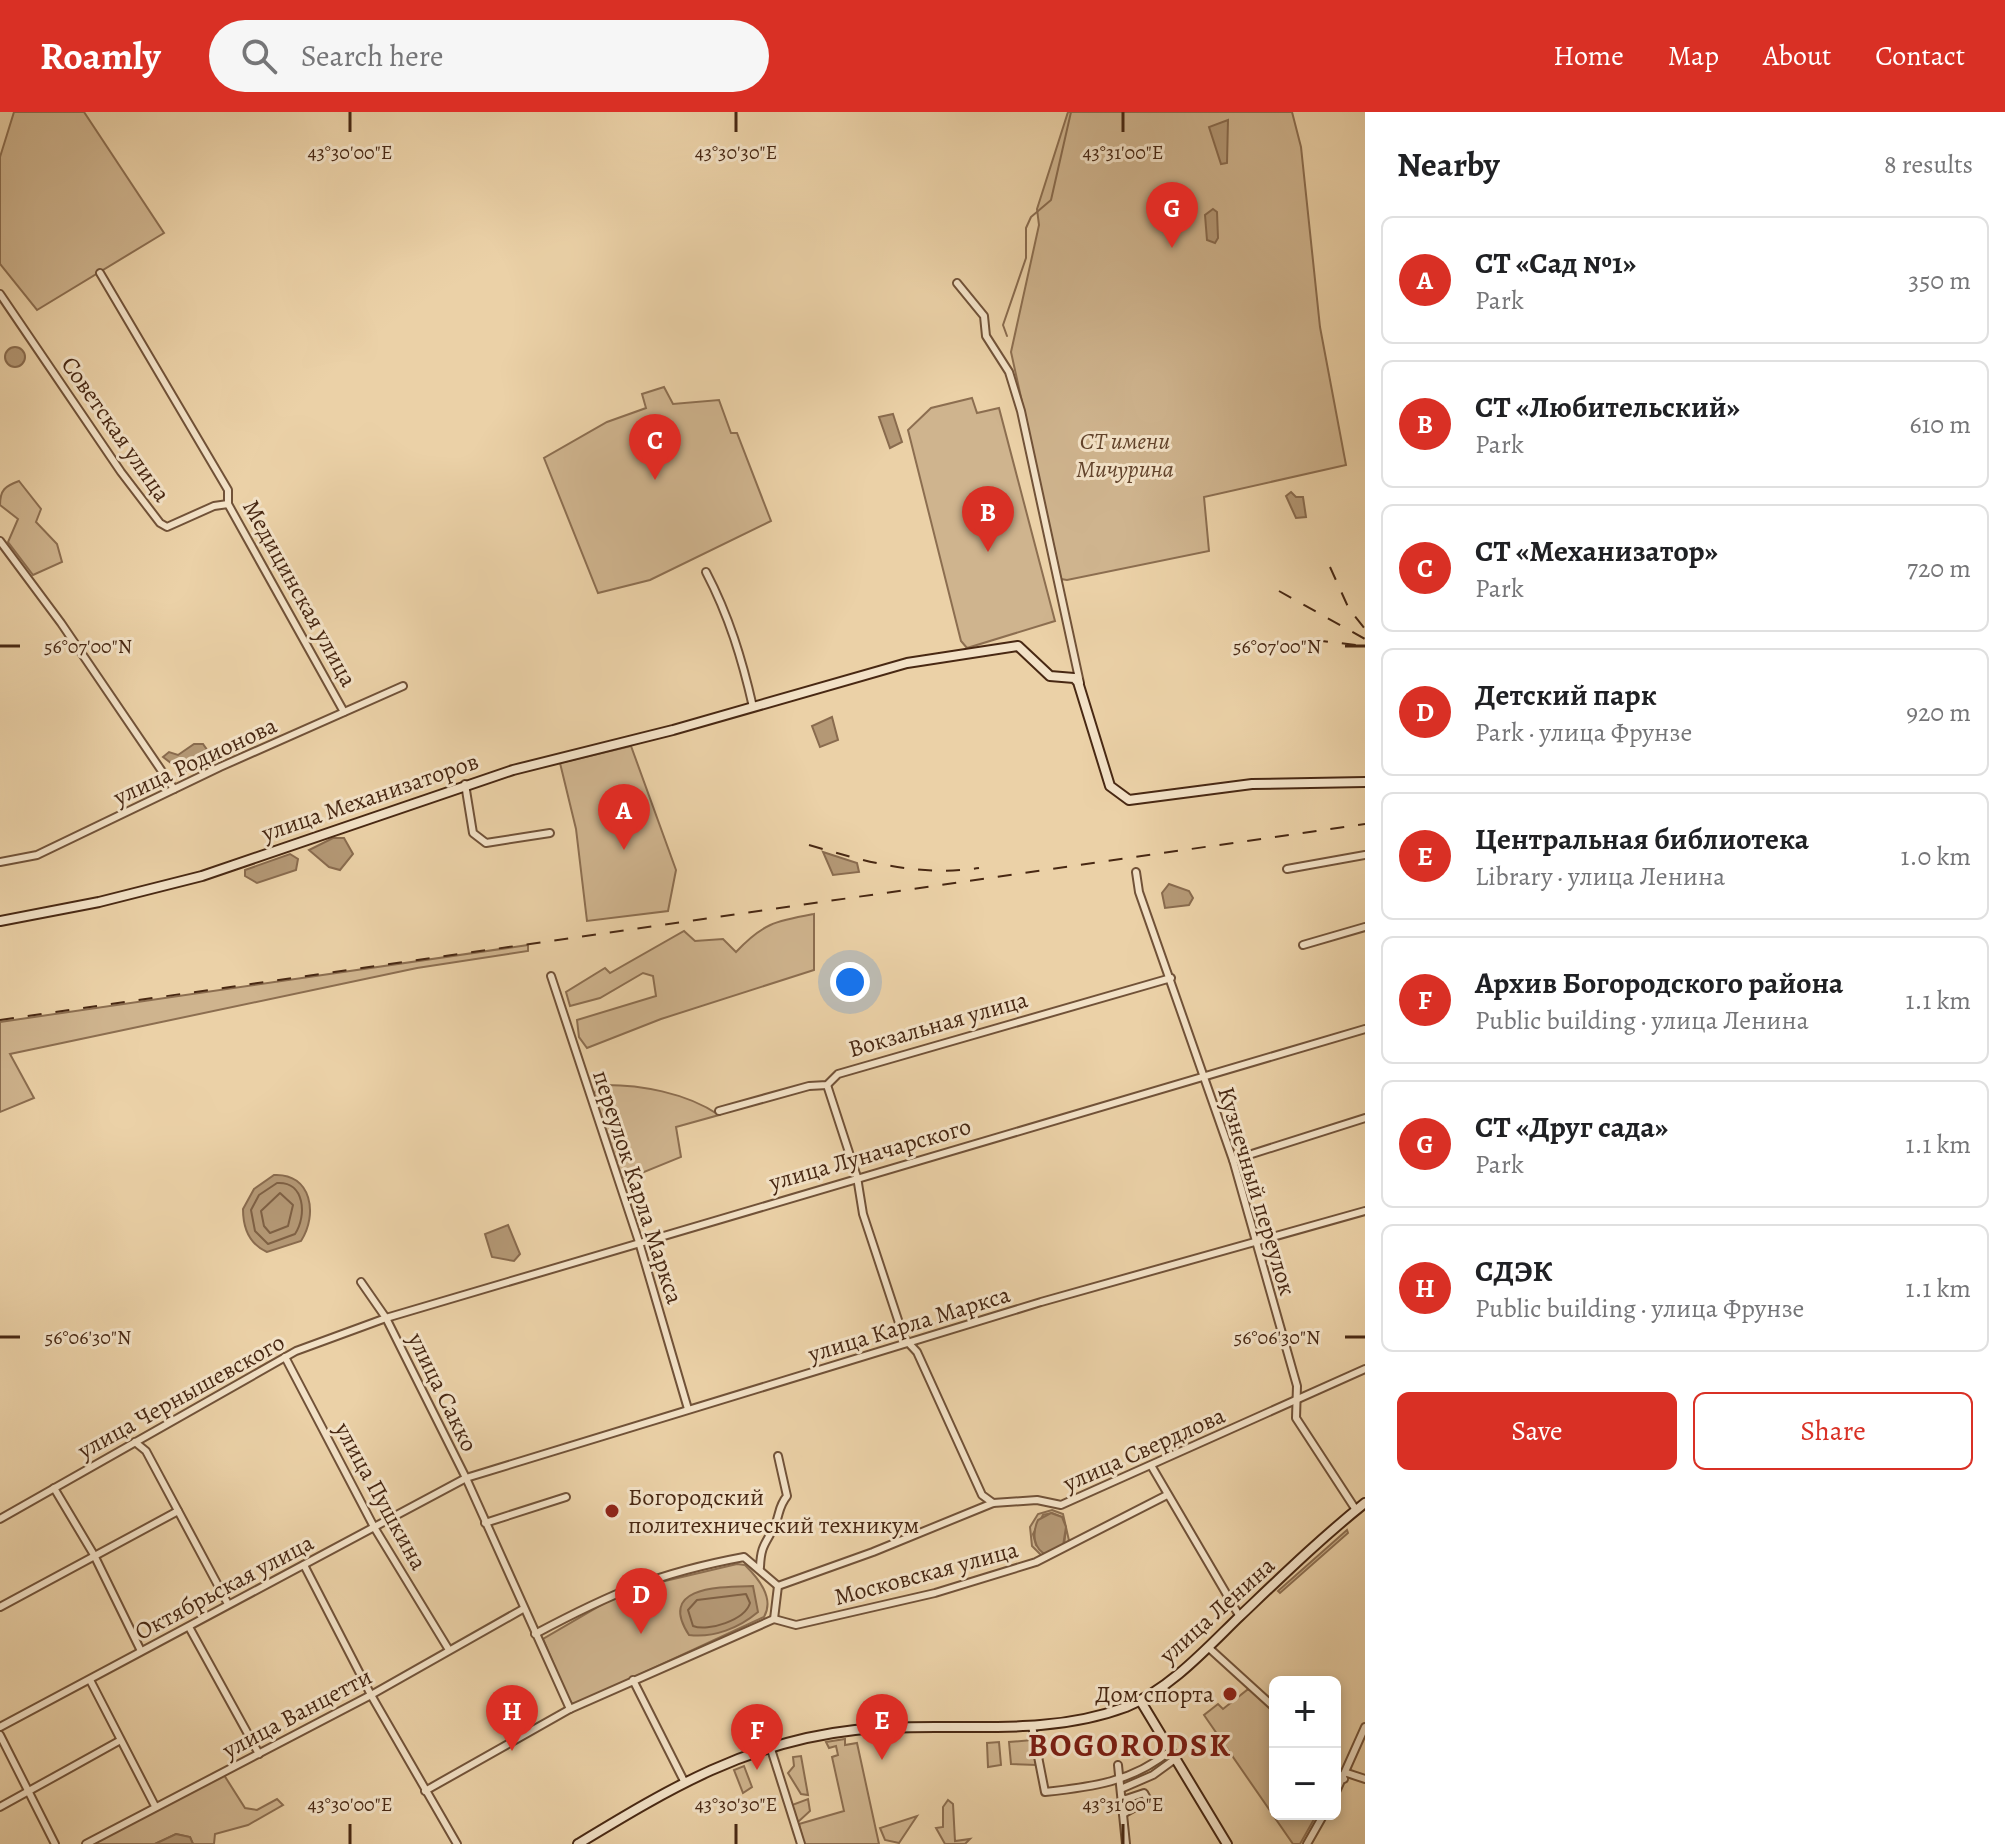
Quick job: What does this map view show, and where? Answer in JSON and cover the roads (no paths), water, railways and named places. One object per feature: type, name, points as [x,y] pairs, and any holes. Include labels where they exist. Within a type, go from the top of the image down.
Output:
[{"type":"street","name":"Медицинская улица","points":[[100,273],[228,490],[228,504],[344,712]]},
{"type":"street","points":[[957,283],[977,303],[984,316],[986,336],[1009,372],[1021,411],[1081,687],[1110,786],[1129,800],[1144,800],[1252,784],[1365,782]]},
{"type":"street","name":"Советская улица","points":[[0,294],[121,472],[160,523],[167,527],[214,506],[228,504]]},
{"type":"street","points":[[0,541],[61,623],[174,789]]},
{"type":"street","points":[[706,572],[734,633],[753,707]]},
{"type":"street","name":"улица Механизаторов","points":[[0,921],[99,902],[202,876],[465,784],[907,663],[1007,646],[1026,651],[1050,676],[1074,678],[1081,687]]},
{"type":"street","name":"улица Родионова","points":[[0,862],[37,855],[174,789],[403,686]]},
{"type":"street","points":[[465,784],[473,833],[486,843],[550,833]]},
{"type":"street","points":[[1287,869],[1365,855]]},
{"type":"street","name":"Кузнечный переулок","points":[[1136,872],[1139,892],[1233,1160],[1297,1386],[1296,1418],[1356,1510]]},
{"type":"street","points":[[1303,945],[1365,927]]},
{"type":"street","name":"переулок Карла Маркса","points":[[551,976],[639,1242],[688,1409]]},
{"type":"street","name":"Вокзальная улица","points":[[719,1111],[809,1086],[827,1085],[838,1074],[1171,978]]},
{"type":"street","name":"улица Луначарского","points":[[386,1318],[1365,1029]]},
{"type":"street","points":[[827,1085],[857,1177],[863,1214],[904,1338],[911,1343],[982,1495],[993,1503]]},
{"type":"street","points":[[1233,1160],[1365,1118]]},
{"type":"street","name":"улица Карла Маркса","points":[[466,1478],[1041,1302],[1365,1211]]},
{"type":"street","name":"улица Сакко","points":[[361,1282],[386,1318],[466,1478],[570,1709]]},
{"type":"street","name":"улица Чернышевского","points":[[0,1519],[285,1357],[386,1318]]},
{"type":"street","name":"улица Пушкина","points":[[285,1357],[374,1527],[449,1650]]},
{"type":"street","name":"улица Свердлова","points":[[778,1586],[887,1547],[993,1503],[1037,1500],[1061,1505],[1152,1467],[1365,1369]]},
{"type":"street","points":[[135,1442],[146,1451],[228,1604]]},
{"type":"street","points":[[760,1567],[761,1545],[776,1522],[776,1509],[787,1496],[778,1456]]},
{"type":"street","points":[[1152,1467],[1240,1617]]},
{"type":"street","name":"Октябрьская улица","points":[[0,1727],[466,1478]]},
{"type":"street","points":[[54,1488],[94,1555],[141,1651]]},
{"type":"street","name":"Московская улица","points":[[774,1619],[796,1625],[935,1593],[1022,1566],[1100,1532],[1167,1495]]},
{"type":"street","points":[[485,1523],[566,1497]]},
{"type":"street","name":"улица Ленина","points":[[578,1844],[684,1781],[770,1746],[856,1730],[1032,1726],[1099,1714],[1140,1700],[1209,1648],[1365,1503]]},
{"type":"street","points":[[0,1607],[178,1511]]},
{"type":"street","points":[[425,1791],[570,1709],[774,1619],[778,1586],[760,1567],[744,1557],[651,1578],[607,1595],[535,1634]]},
{"type":"street","points":[[304,1565],[371,1695],[457,1844]]},
{"type":"street","name":"улица Ванцетти","points":[[86,1844],[371,1695],[523,1609]]},
{"type":"street","points":[[189,1627],[259,1754]]},
{"type":"street","points":[[1209,1648],[1269,1703]]},
{"type":"street","points":[[90,1680],[155,1806]]},
{"type":"street","points":[[633,1680],[684,1781]]},
{"type":"street","points":[[1140,1700],[1227,1844]]},
{"type":"street","points":[[1032,1726],[1045,1792],[1102,1786],[1151,1767],[1172,1755]]},
{"type":"street","points":[[1341,1783],[1365,1727]]},
{"type":"street","points":[[0,1735],[55,1844]]},
{"type":"street","points":[[0,1807],[119,1741]]},
{"type":"street","points":[[770,1746],[801,1844]]},
{"type":"street","points":[[1123,1788],[1153,1775],[1172,1755]]},
{"type":"street","points":[[1118,1765],[1123,1788],[1126,1844]]},
{"type":"street","points":[[1341,1774],[1365,1779]]},
{"type":"street","points":[[1123,1800],[1144,1793],[1148,1800],[1123,1814]]},
{"type":"street","points":[[1307,1844],[1321,1820]]},
{"type":"water","points":[[1228,120],[1227,163],[1221,164],[1209,127]]},
{"type":"water","points":[[1213,209],[1217,212],[1218,238],[1215,243],[1207,240],[1205,215]]},
{"type":"water","points":[[11,347],[19,347],[25,357],[19,367],[11,367],[5,361],[5,353]]},
{"type":"water","points":[[893,414],[902,442],[890,448],[879,417]]},
{"type":"water","points":[[1291,492],[1296,497],[1303,497],[1306,517],[1296,518],[1286,496]]},
{"type":"water","points":[[832,717],[838,740],[820,747],[812,726]]},
{"type":"water","points":[[194,744],[203,744],[210,754],[184,773],[163,757],[169,752],[178,755]]},
{"type":"water","points":[[333,838],[344,838],[353,854],[340,870],[329,867],[309,850]]},
{"type":"water","points":[[823,852],[857,863],[859,872],[833,875]]},
{"type":"water","points":[[290,854],[298,859],[296,870],[257,883],[245,876],[245,870]]},
{"type":"water","points":[[1169,884],[1189,891],[1193,898],[1189,905],[1165,908],[1162,893]]},
{"type":"water","points":[[274,1175],[287,1176],[304,1188],[310,1208],[309,1219],[301,1241],[267,1252],[248,1235],[243,1209],[254,1189]]},
{"type":"water","points":[[508,1225],[520,1254],[514,1261],[492,1257],[485,1234]]},
{"type":"water","points":[[1051,1513],[1062,1517],[1066,1527],[1063,1546],[1047,1555],[1036,1545],[1035,1530],[1038,1520]]},
{"type":"water","points":[[753,1586],[758,1612],[751,1618],[717,1633],[689,1635],[681,1619],[681,1607],[686,1598],[710,1589]]},
{"type":"water","points":[[176,1834],[190,1837],[193,1844],[155,1844]]},
{"type":"waterway","points":[[1007,336],[1003,325],[1026,258],[1026,228],[1031,217],[1051,200],[1071,112]]},
{"type":"railway","points":[[1330,567],[1349,609],[1365,629]]},
{"type":"railway","points":[[1279,591],[1365,639]]},
{"type":"railway","points":[[1314,640],[1365,646]]},
{"type":"railway","points":[[0,1020],[1365,824]]},
{"type":"railway","points":[[809,845],[872,862],[914,869],[979,868]]},
{"type":"place","name":"СТ «Друг сада»","points":[[1172,248]]},
{"type":"place","name":"СТ «Механизатор»","points":[[655,480]]},
{"type":"place","name":"СТ «Любительский»","points":[[988,552]]},
{"type":"place","name":"СТ «Сад №1»","points":[[624,850]]},
{"type":"place","name":"Богородский политехнический техникум","points":[[612,1511]]},
{"type":"place","name":"Детский парк","points":[[641,1634]]},
{"type":"place","name":"Дом спорта","points":[[1230,1694]]},
{"type":"place","name":"СДЭК","points":[[512,1751]]},
{"type":"place","name":"Центральная библиотека","points":[[882,1760]]},
{"type":"place","name":"Архив Богородского района","points":[[757,1770]]},
{"type":"district","name":"BOGORODSK","points":[[1130,1745]]},
{"type":"park label","name":"СТ имени Мичурина","points":[[1125,455]]}]
